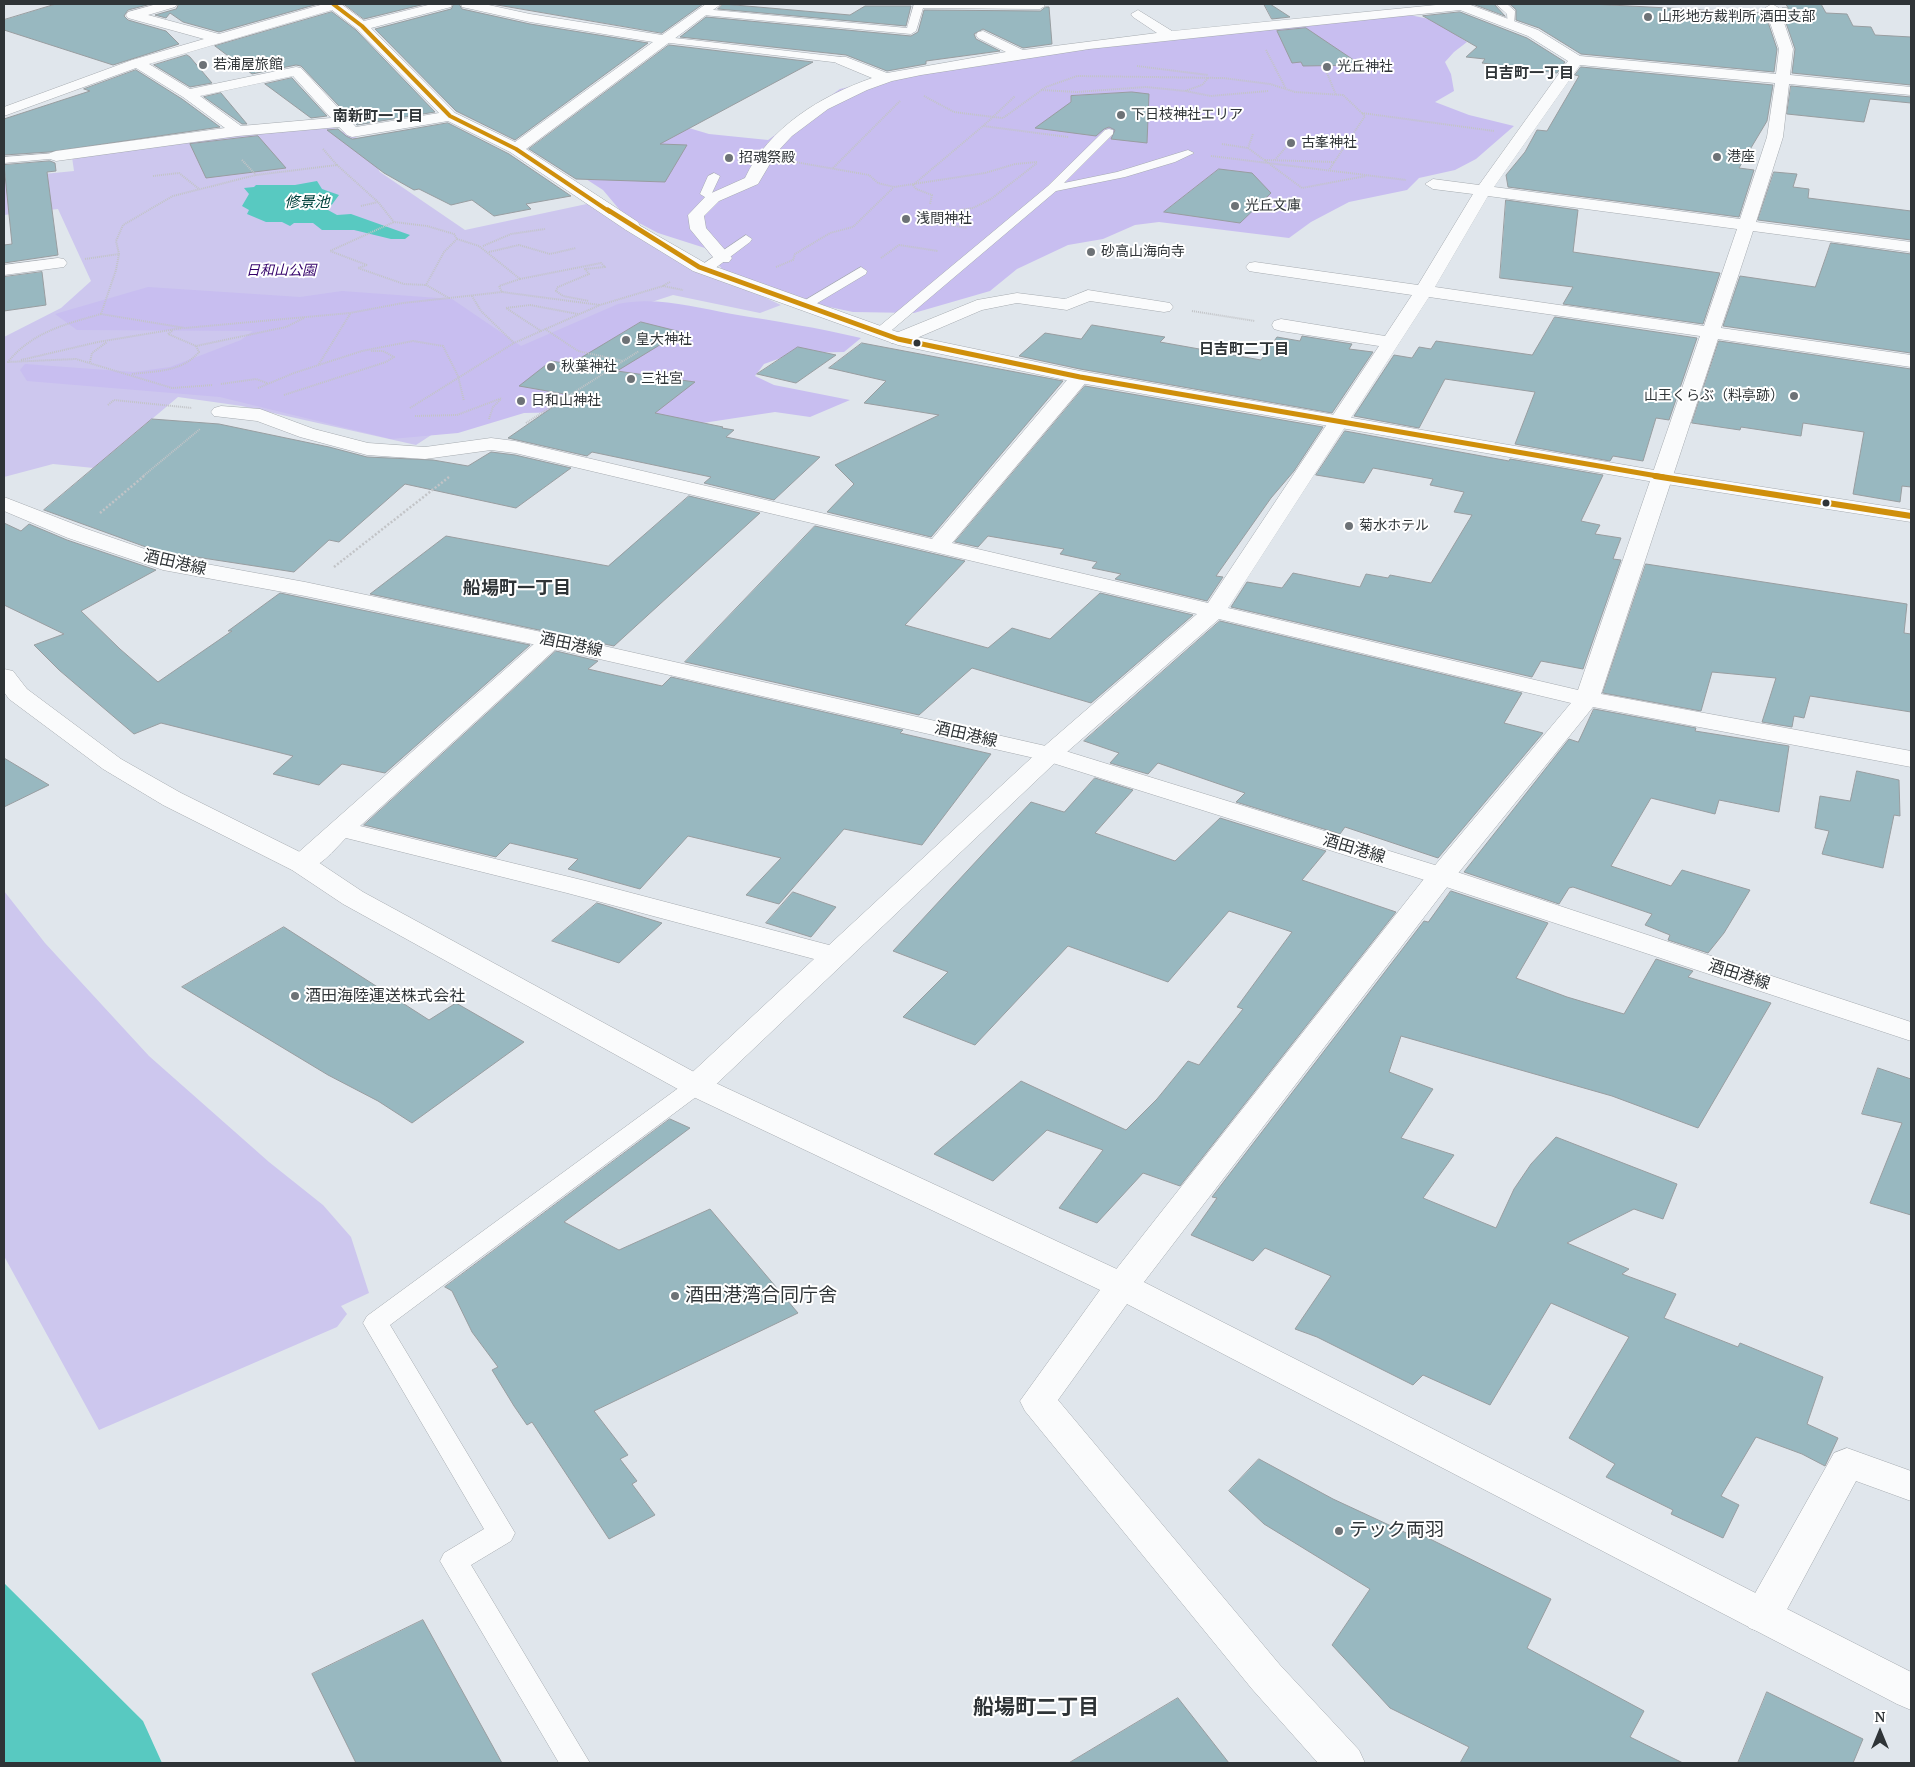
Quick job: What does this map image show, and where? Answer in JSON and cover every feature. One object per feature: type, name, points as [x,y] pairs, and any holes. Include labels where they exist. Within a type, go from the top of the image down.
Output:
[{"type":"street","points":[[170,4],[132,15],[218,38]]},
{"type":"street","points":[[4,112],[137,63],[333,4],[362,26],[450,116],[516,149],[632,226],[705,269],[889,336],[1080,377],[1660,477],[1911,516]]},
{"type":"street","points":[[362,26],[446,4]]},
{"type":"street","points":[[468,4],[530,18],[666,40]]},
{"type":"street","points":[[516,149],[714,4]]},
{"type":"street","points":[[723,258],[698,229],[696,215],[713,198],[752,181],[757,165],[763,158],[790,132],[820,108],[854,90],[886,78],[1019,53],[1459,5],[1532,32],[1576,60],[1911,91]]},
{"type":"street","points":[[1344,1763],[1266,1677],[1038,1401],[1122,1286],[1441,876],[1587,698],[1775,137],[1786,49],[1772,8]]},
{"type":"street","points":[[1138,14],[1170,36]]},
{"type":"street","points":[[1252,14],[1267,25]]},
{"type":"street","points":[[983,34],[1019,53]]},
{"type":"street","points":[[842,60],[886,78]]},
{"type":"street","points":[[696,1086],[1050,754],[1214,612],[1340,422],[1423,292],[1484,190],[1576,60]]},
{"type":"street","points":[[137,63],[188,94],[238,130]]},
{"type":"street","points":[[188,94],[296,71],[352,132],[450,116]]},
{"type":"street","points":[[56,156],[238,130],[343,122]]},
{"type":"street","points":[[1434,184],[1911,247]]},
{"type":"street","points":[[4,270],[58,263]]},
{"type":"street","points":[[1255,267],[1911,361]]},
{"type":"street","points":[[889,336],[977,305],[1016,298],[1067,305],[1088,295],[1164,306]]},
{"type":"street","points":[[1281,325],[1391,342]]},
{"type":"street","points":[[937,547],[1080,377]]},
{"type":"street","points":[[222,412],[260,415],[307,433],[367,449],[425,453],[491,444],[515,447],[1587,698],[1911,759]]},
{"type":"street","name":"酒田港線","points":[[4,503],[76,533],[163,563],[305,589],[550,641],[1050,754],[1441,876],[1911,1032]]},
{"type":"street","points":[[302,864],[550,641]]},
{"type":"street","points":[[4,676],[18,694],[112,764],[172,799],[302,864],[353,898],[696,1086],[1122,1286],[1911,1692]]},
{"type":"street","points":[[341,829],[576,887],[835,956]]},
{"type":"street","points":[[1763,1616],[1847,1463],[1911,1486]]},
{"type":"lane","points":[[702,12],[911,31],[919,4],[1040,6]]},
{"type":"lane","points":[[1501,4],[1512,13],[1511,24]]},
{"type":"lane","points":[[666,40],[842,60]]},
{"type":"lane","points":[[889,336],[970,256],[1052,188],[1105,136]]},
{"type":"lane","points":[[1052,188],[1090,183],[1141,171],[1188,154]]},
{"type":"lane","points":[[4,160],[56,156]]},
{"type":"lane","points":[[713,198],[706,194],[714,176]]},
{"type":"lane","points":[[705,269],[723,258],[746,239]]},
{"type":"lane","points":[[804,305],[861,271]]},
{"type":"lane","points":[[575,1763],[454,1561],[501,1534],[376,1323],[696,1086]]},
{"type":"path","points":[[1264,46],[1286,89]]},
{"type":"path","points":[[1135,66],[1270,84],[1295,92],[1343,96],[1365,116],[1328,170]]},
{"type":"path","points":[[1167,77],[1172,71]]},
{"type":"path","points":[[1326,73],[1336,95]]},
{"type":"path","points":[[919,94],[954,112],[1003,118],[1039,90],[1056,81],[1077,76],[1223,78]]},
{"type":"path","points":[[1185,91],[1202,85],[1208,77]]},
{"type":"path","points":[[1039,90],[1077,92],[1146,87],[1211,96],[1268,91]]},
{"type":"path","points":[[913,185],[1016,96]]},
{"type":"path","points":[[833,168],[904,98]]},
{"type":"path","points":[[1362,113],[1522,134]]},
{"type":"path","points":[[983,126],[1105,136]]},
{"type":"path","points":[[1248,148],[1253,134]]},
{"type":"path","points":[[1222,144],[1248,148],[1302,188],[1369,176]]},
{"type":"path","points":[[1275,160],[1286,147]]},
{"type":"path","points":[[322,148],[337,165],[378,202],[394,222]]},
{"type":"path","points":[[1188,154],[1434,184]]},
{"type":"path","points":[[763,158],[868,175],[878,183],[894,187],[985,173],[1015,164],[1037,162],[991,199],[973,208],[960,210],[943,224]]},
{"type":"path","points":[[242,160],[256,175]]},
{"type":"path","points":[[1242,160],[1334,162]]},
{"type":"path","points":[[101,314],[116,270],[119,254],[116,242],[123,225],[173,196],[256,175],[337,165]]},
{"type":"path","points":[[153,176],[179,173],[200,189]]},
{"type":"path","points":[[913,185],[916,189],[932,195],[930,204]]},
{"type":"path","points":[[741,282],[793,260],[795,254],[830,233],[853,227],[894,187]]},
{"type":"path","points":[[361,206],[378,202]]},
{"type":"path","points":[[449,298],[426,285],[404,284],[358,268],[367,265],[330,251],[394,222],[427,226],[454,234],[457,239]]},
{"type":"path","points":[[482,247],[511,234],[544,229]]},
{"type":"path","points":[[457,239],[468,240],[482,247],[520,279]]},
{"type":"path","points":[[426,285],[444,252],[457,239]]},
{"type":"path","points":[[489,252],[519,245],[550,254],[576,248]]},
{"type":"path","points":[[861,271],[899,245],[970,256]]},
{"type":"path","points":[[58,263],[119,254]]},
{"type":"path","points":[[502,292],[499,286],[520,279],[602,263],[605,267],[585,269],[589,274],[558,287],[556,291],[563,296],[600,305]]},
{"type":"path","points":[[410,408],[458,376],[514,343],[600,305],[663,286]]},
{"type":"path","points":[[4,364],[114,339],[185,328],[350,314],[449,298],[502,292],[590,303]]},
{"type":"path","points":[[472,296],[481,311],[514,343]]},
{"type":"path","points":[[541,331],[506,308],[513,305],[541,307],[579,314]]},
{"type":"path","points":[[1164,306],[1281,325]]},
{"type":"path","points":[[8,362],[14,354],[47,330],[101,314],[185,328]]},
{"type":"path","points":[[319,365],[350,314]]},
{"type":"path","points":[[185,328],[168,334],[196,346],[286,327],[306,317]]},
{"type":"path","points":[[545,329],[578,351],[624,361]]},
{"type":"path","points":[[90,362],[92,353],[97,348],[114,339]]},
{"type":"path","points":[[76,533],[245,394],[267,383],[319,365],[362,351],[413,341],[443,346],[458,376],[464,401]]},
{"type":"path","points":[[131,374],[176,367],[188,363],[199,352],[196,346]]},
{"type":"path","points":[[283,395],[386,362],[394,357],[383,351],[362,351]]},
{"type":"path","points":[[305,589],[491,444],[639,351]]},
{"type":"path","points":[[8,362],[55,358],[76,359],[131,374],[172,388]]},
{"type":"path","points":[[415,416],[457,415],[472,411],[490,401],[502,398],[493,406],[490,418]]},
{"type":"path","points":[[108,405],[114,400],[222,412]]},
{"type":"green space","name":"日和山公園","points":[[329,126],[360,139],[380,172],[465,230],[596,202],[684,260],[781,305],[760,313],[673,295],[560,332],[485,400],[416,445],[242,406],[178,397],[94,468],[53,464],[4,477],[4,337],[61,308],[91,281],[58,209],[4,215],[4,178],[74,171],[72,157],[230,134]]},
{"type":"green space","points":[[4,891],[45,943],[149,1056],[269,1162],[323,1205],[351,1237],[369,1293],[341,1306],[347,1314],[337,1327],[99,1430],[4,1256]]},
{"type":"shaded area","points":[[1355,13],[1400,13],[1434,20],[1467,42],[1445,62],[1451,74],[1454,91],[1435,102],[1469,115],[1514,126],[1476,159],[1455,170],[1419,178],[1407,190],[1349,202],[1311,222],[1289,238],[1159,222],[1135,225],[1103,239],[1068,245],[1017,269],[990,291],[914,313],[853,312],[815,304],[753,285],[722,269],[705,248],[658,233],[624,215],[603,190],[572,170],[672,123],[709,134],[768,140],[840,89],[969,59],[1183,31]]},
{"type":"shaded area","points":[[148,287],[300,297],[342,291],[452,299],[521,346],[618,304],[646,301],[689,306],[861,338],[844,352],[795,353],[764,364],[755,376],[774,385],[850,400],[810,417],[775,412],[683,426],[574,412],[524,413],[458,433],[391,439],[220,397],[27,381],[20,370],[25,364],[134,372],[170,367],[241,340],[253,331],[77,330],[55,314]]},
{"type":"water","name":"修景池","points":[[317,181],[322,189],[339,195],[328,210],[337,215],[351,214],[410,235],[405,239],[391,239],[354,230],[322,230],[313,223],[294,223],[290,226],[282,222],[266,222],[247,214],[249,210],[242,206],[249,194],[244,188],[256,185],[295,185]]},
{"type":"water","points":[[4,1583],[143,1721],[162,1763],[4,1763]]},
{"type":"building","points":[[56,4],[151,4],[128,10],[124,16],[128,20],[166,31],[179,44],[113,65],[4,30],[4,20]]},
{"type":"building","points":[[179,4],[318,4],[219,32],[183,22],[170,13],[166,18],[155,15],[176,9]]},
{"type":"building","points":[[344,4],[425,4],[364,19]]},
{"type":"building","points":[[454,4],[459,4],[462,9],[530,24],[648,43],[515,140],[456,111],[375,29],[451,9]]},
{"type":"building","points":[[492,4],[703,4],[662,33]]},
{"type":"building","points":[[723,4],[850,15],[865,6],[911,6],[906,26],[718,9]]},
{"type":"building","points":[[1264,4],[1270,4],[1290,17],[1272,19]]},
{"type":"building","points":[[1473,4],[1494,4],[1505,16]]},
{"type":"building","points":[[1510,4],[1591,4],[1765,13],[1777,49],[1774,72],[1581,54],[1539,28],[1516,20],[1516,10]]},
{"type":"building","points":[[1786,4],[1821,4],[1826,13],[1847,14],[1853,26],[1871,27],[1875,35],[1911,37],[1911,85],[1792,73],[1795,49],[1783,14],[1785,14],[1782,8],[1788,8]]},
{"type":"building","points":[[1049,7],[1052,44],[1023,48],[983,29],[974,34],[976,39],[1000,51],[926,61],[926,64],[887,71],[846,55],[680,37],[706,17],[911,36],[918,32],[924,10],[1040,11]]},
{"type":"building","points":[[332,12],[356,30],[435,112],[357,125],[301,66],[296,65],[252,74],[215,46]]},
{"type":"building","points":[[1460,12],[1527,38],[1565,62],[1557,73],[1482,63],[1485,59],[1466,57],[1477,47],[1423,16]]},
{"type":"building","points":[[1306,28],[1361,65],[1303,66],[1301,62],[1292,63],[1277,31]]},
{"type":"building","points":[[669,45],[813,62],[660,144],[687,145],[665,182],[576,179],[529,149]]},
{"type":"building","points":[[187,55],[212,83],[190,87],[154,65]]},
{"type":"building","points":[[1581,67],[1773,85],[1767,121],[1739,168],[1754,170],[1739,217],[1508,187],[1506,175],[1525,152],[1537,130],[1547,131],[1579,76],[1575,75]]},
{"type":"building","points":[[136,70],[182,99],[220,127],[49,152],[4,155],[4,119],[90,91],[84,89]]},
{"type":"building","points":[[292,78],[327,116],[311,118],[265,84]]},
{"type":"building","points":[[1791,86],[1911,97],[1911,103],[1870,99],[1864,122],[1787,114]]},
{"type":"building","name":"下日枝神社エリア","points":[[1132,92],[1149,94],[1147,143],[1111,139],[1115,130],[1109,127],[1096,136],[1035,128],[1071,102],[1071,96]]},
{"type":"building","points":[[221,93],[247,124],[242,124],[204,97]]},
{"type":"building","points":[[448,123],[509,154],[571,196],[526,204],[531,209],[494,216],[472,200],[451,205],[419,189],[414,190],[384,173],[327,130],[338,129],[352,139]]},
{"type":"building","points":[[258,136],[286,168],[206,178],[190,144]]},
{"type":"building","points":[[50,161],[55,163],[56,171],[47,172],[58,255],[4,263],[4,245],[12,244],[4,165]]},
{"type":"building","points":[[1219,169],[1252,173],[1271,193],[1240,223],[1164,212]]},
{"type":"building","points":[[1774,172],[1797,174],[1793,187],[1809,189],[1808,198],[1911,211],[1911,240],[1758,220]]},
{"type":"building","points":[[1506,200],[1578,210],[1573,252],[1720,273],[1703,324],[1563,304],[1573,287],[1500,278]]},
{"type":"building","points":[[1831,243],[1911,254],[1911,353],[1723,326],[1740,276],[1815,287]]},
{"type":"building","points":[[42,272],[46,305],[4,311],[4,277]]},
{"type":"building","points":[[1555,317],[1697,338],[1669,420],[1656,418],[1643,461],[1613,456],[1610,461],[1515,444],[1535,392],[1445,379],[1419,428],[1354,416],[1394,355],[1412,358],[1419,347],[1431,349],[1436,341],[1532,355]]},
{"type":"building","points":[[641,322],[681,332],[617,371],[695,382],[655,413],[734,430],[726,437],[820,457],[774,500],[704,483],[711,477],[592,452],[587,456],[508,438],[570,395],[519,386],[551,361],[570,364]]},
{"type":"building","points":[[1092,325],[1165,337],[1160,342],[1261,360],[1277,337],[1300,341],[1302,336],[1352,344],[1349,349],[1373,352],[1332,413],[1080,369],[1019,356],[1045,333],[1081,339]]},
{"type":"building","points":[[1719,341],[1911,369],[1911,487],[1902,486],[1900,502],[1853,494],[1864,432],[1803,423],[1801,436],[1741,427],[1740,430],[1692,423]]},
{"type":"building","points":[[862,343],[1063,381],[931,537],[827,512],[854,484],[835,465],[939,415],[864,403],[886,381],[829,368]]},
{"type":"building","points":[[798,347],[836,355],[796,383],[757,374]]},
{"type":"building","points":[[1085,386],[1323,427],[1294,471],[1271,498],[1216,576],[1223,577],[1207,601],[1115,579],[1121,574],[1092,568],[1097,562],[1060,554],[1064,549],[988,536],[978,547],[955,542]]},
{"type":"building","points":[[152,419],[219,424],[367,457],[433,460],[468,466],[491,452],[515,455],[571,468],[516,508],[405,484],[339,542],[329,540],[294,572],[183,555],[178,557],[168,555],[44,510]]},
{"type":"building","points":[[1345,431],[1509,461],[1510,459],[1603,475],[1581,521],[1600,525],[1595,534],[1621,538],[1613,559],[1621,560],[1583,669],[1541,661],[1532,677],[1231,607],[1247,582],[1282,588],[1293,573],[1360,587],[1366,574],[1388,578],[1390,575],[1431,583],[1472,515],[1454,512],[1464,492],[1430,485],[1433,479],[1373,468],[1364,483],[1316,475]]},
{"type":"building","points":[[689,496],[760,513],[614,646],[370,594],[446,536],[608,566]]},
{"type":"building","points":[[4,523],[21,531],[29,524],[67,540],[156,570],[81,611],[158,682],[232,631],[228,631],[280,593],[530,645],[385,773],[342,764],[319,785],[273,774],[293,756],[161,723],[134,734],[59,670],[34,645],[64,634],[4,605]]},
{"type":"building","points":[[815,526],[965,561],[905,625],[988,648],[1012,628],[1050,639],[1100,593],[1193,615],[1091,703],[972,668],[919,715],[685,662]]},
{"type":"building","points":[[1646,564],[1907,604],[1904,633],[1911,634],[1911,712],[1810,696],[1804,718],[1794,716],[1792,727],[1762,722],[1776,678],[1712,672],[1701,711],[1603,693]]},
{"type":"building","points":[[1220,621],[1522,693],[1504,723],[1543,733],[1438,858],[1345,827],[1340,834],[1236,802],[1245,793],[1158,763],[1148,774],[1110,763],[1119,753],[1084,741]]},
{"type":"building","points":[[556,651],[598,661],[588,669],[662,686],[671,677],[903,730],[900,733],[991,754],[922,845],[844,829],[779,904],[746,895],[781,858],[688,836],[640,889],[568,869],[578,859],[510,843],[496,857],[364,825]]},
{"type":"building","points":[[1594,709],[1696,728],[1695,731],[1789,746],[1779,812],[1719,800],[1715,814],[1651,798],[1611,866],[1671,886],[1682,870],[1750,890],[1724,933],[1708,953],[1668,940],[1670,935],[1645,925],[1652,914],[1573,887],[1569,888],[1559,904],[1464,872],[1569,739],[1578,742]]},
{"type":"building","points":[[4,758],[49,785],[4,807]]},
{"type":"building","points":[[1857,771],[1899,780],[1900,816],[1894,815],[1883,868],[1822,854],[1829,831],[1815,828],[1820,796],[1850,801]]},
{"type":"building","points":[[1095,778],[1133,790],[1095,833],[1175,861],[1220,818],[1326,851],[1302,880],[1396,912],[1180,1186],[1143,1173],[1097,1223],[1059,1208],[1103,1150],[1047,1130],[993,1181],[934,1154],[1021,1081],[1126,1130],[1157,1099],[1188,1061],[1199,1065],[1243,1009],[1237,1007],[1292,932],[1229,911],[1168,982],[1068,946],[975,1045],[903,1017],[948,972],[893,951],[1031,802],[1064,812]]},
{"type":"building","points":[[1451,891],[1548,923],[1516,978],[1567,997],[1624,1014],[1656,959],[1693,971],[1688,977],[1771,1003],[1698,1128],[1612,1096],[1401,1036],[1389,1072],[1433,1089],[1401,1138],[1454,1155],[1423,1198],[1496,1228],[1514,1189],[1531,1164],[1556,1137],[1677,1184],[1663,1219],[1634,1209],[1567,1243],[1629,1269],[1622,1274],[1676,1294],[1664,1318],[1738,1347],[1740,1343],[1823,1377],[1807,1424],[1838,1438],[1825,1466],[1802,1454],[1756,1437],[1721,1496],[1739,1505],[1723,1538],[1671,1514],[1673,1510],[1606,1477],[1615,1464],[1569,1438],[1629,1337],[1551,1303],[1490,1405],[1423,1375],[1413,1385],[1317,1337],[1295,1329],[1331,1276],[1265,1248],[1253,1261],[1191,1235],[1217,1198],[1212,1197],[1424,921],[1428,922]]},
{"type":"building","points":[[793,892],[836,907],[811,937],[766,923]]},
{"type":"building","points":[[597,903],[662,923],[619,963],[552,941]]},
{"type":"building","points":[[284,927],[429,1020],[456,1003],[524,1042],[412,1123],[378,1101],[328,1075],[182,987]]},
{"type":"building","points":[[1878,1068],[1911,1079],[1911,1215],[1870,1203],[1902,1123],[1862,1114]]},
{"type":"building","points":[[670,1119],[690,1128],[564,1222],[619,1250],[710,1209],[798,1313],[594,1411],[628,1455],[620,1459],[637,1481],[632,1484],[655,1515],[609,1539],[532,1422],[527,1425],[514,1406],[492,1370],[498,1367],[472,1332],[452,1291],[445,1287]]},
{"type":"building","points":[[1259,1459],[1333,1499],[1417,1538],[1426,1537],[1551,1599],[1527,1648],[1644,1711],[1630,1737],[1683,1763],[1460,1763],[1469,1747],[1390,1708],[1332,1645],[1370,1589],[1264,1524],[1229,1491]]},
{"type":"building","points":[[423,1620],[502,1763],[356,1763],[312,1674]]},
{"type":"building","points":[[1767,1692],[1863,1739],[1853,1763],[1738,1763]]},
{"type":"building","points":[[1178,1698],[1229,1763],[1069,1763]]},
{"type":"transit line","points":[[333,4],[362,26],[450,116],[516,149],[632,226],[699,267],[898,339],[1080,377],[1660,477],[1911,516]]},
{"type":"place","name":"山形地方裁判所 酒田支部","points":[[1648,17]]},
{"type":"place","name":"若浦屋旅館","points":[[203,65]]},
{"type":"place","name":"光丘神社","points":[[1327,67]]},
{"type":"place","name":"下日枝神社エリア","points":[[1121,115]]},
{"type":"place","name":"古峯神社","points":[[1291,143]]},
{"type":"place","name":"港座","points":[[1717,157]]},
{"type":"place","name":"招魂祭殿","points":[[729,158]]},
{"type":"place","name":"光丘文庫","points":[[1235,206]]},
{"type":"place","name":"浅間神社","points":[[906,219]]},
{"type":"place","name":"砂高山海向寺","points":[[1091,252]]},
{"type":"place","name":"皇大神社","points":[[626,340]]},
{"type":"place","name":"秋葉神社","points":[[551,367]]},
{"type":"place","name":"三社宮","points":[[631,379]]},
{"type":"place","name":"山王くらぶ（料亭跡）","points":[[1794,396]]},
{"type":"place","name":"日和山神社","points":[[521,401]]},
{"type":"place","name":"菊水ホテル","points":[[1349,526]]},
{"type":"place","name":"酒田海陸運送株式会社","points":[[295,996]]},
{"type":"place","name":"酒田港湾合同庁舎","points":[[675,1296]]},
{"type":"place","name":"テック両羽","points":[[1339,1531]]},
{"type":"district","name":"日吉町一丁目","points":[[1529,74]]},
{"type":"district","name":"南新町一丁目","points":[[378,117]]},
{"type":"district","name":"日吉町二丁目","points":[[1244,350]]},
{"type":"district","name":"船場町一丁目","points":[[517,589]]},
{"type":"district","name":"船場町二丁目","points":[[1036,1708]]}]
